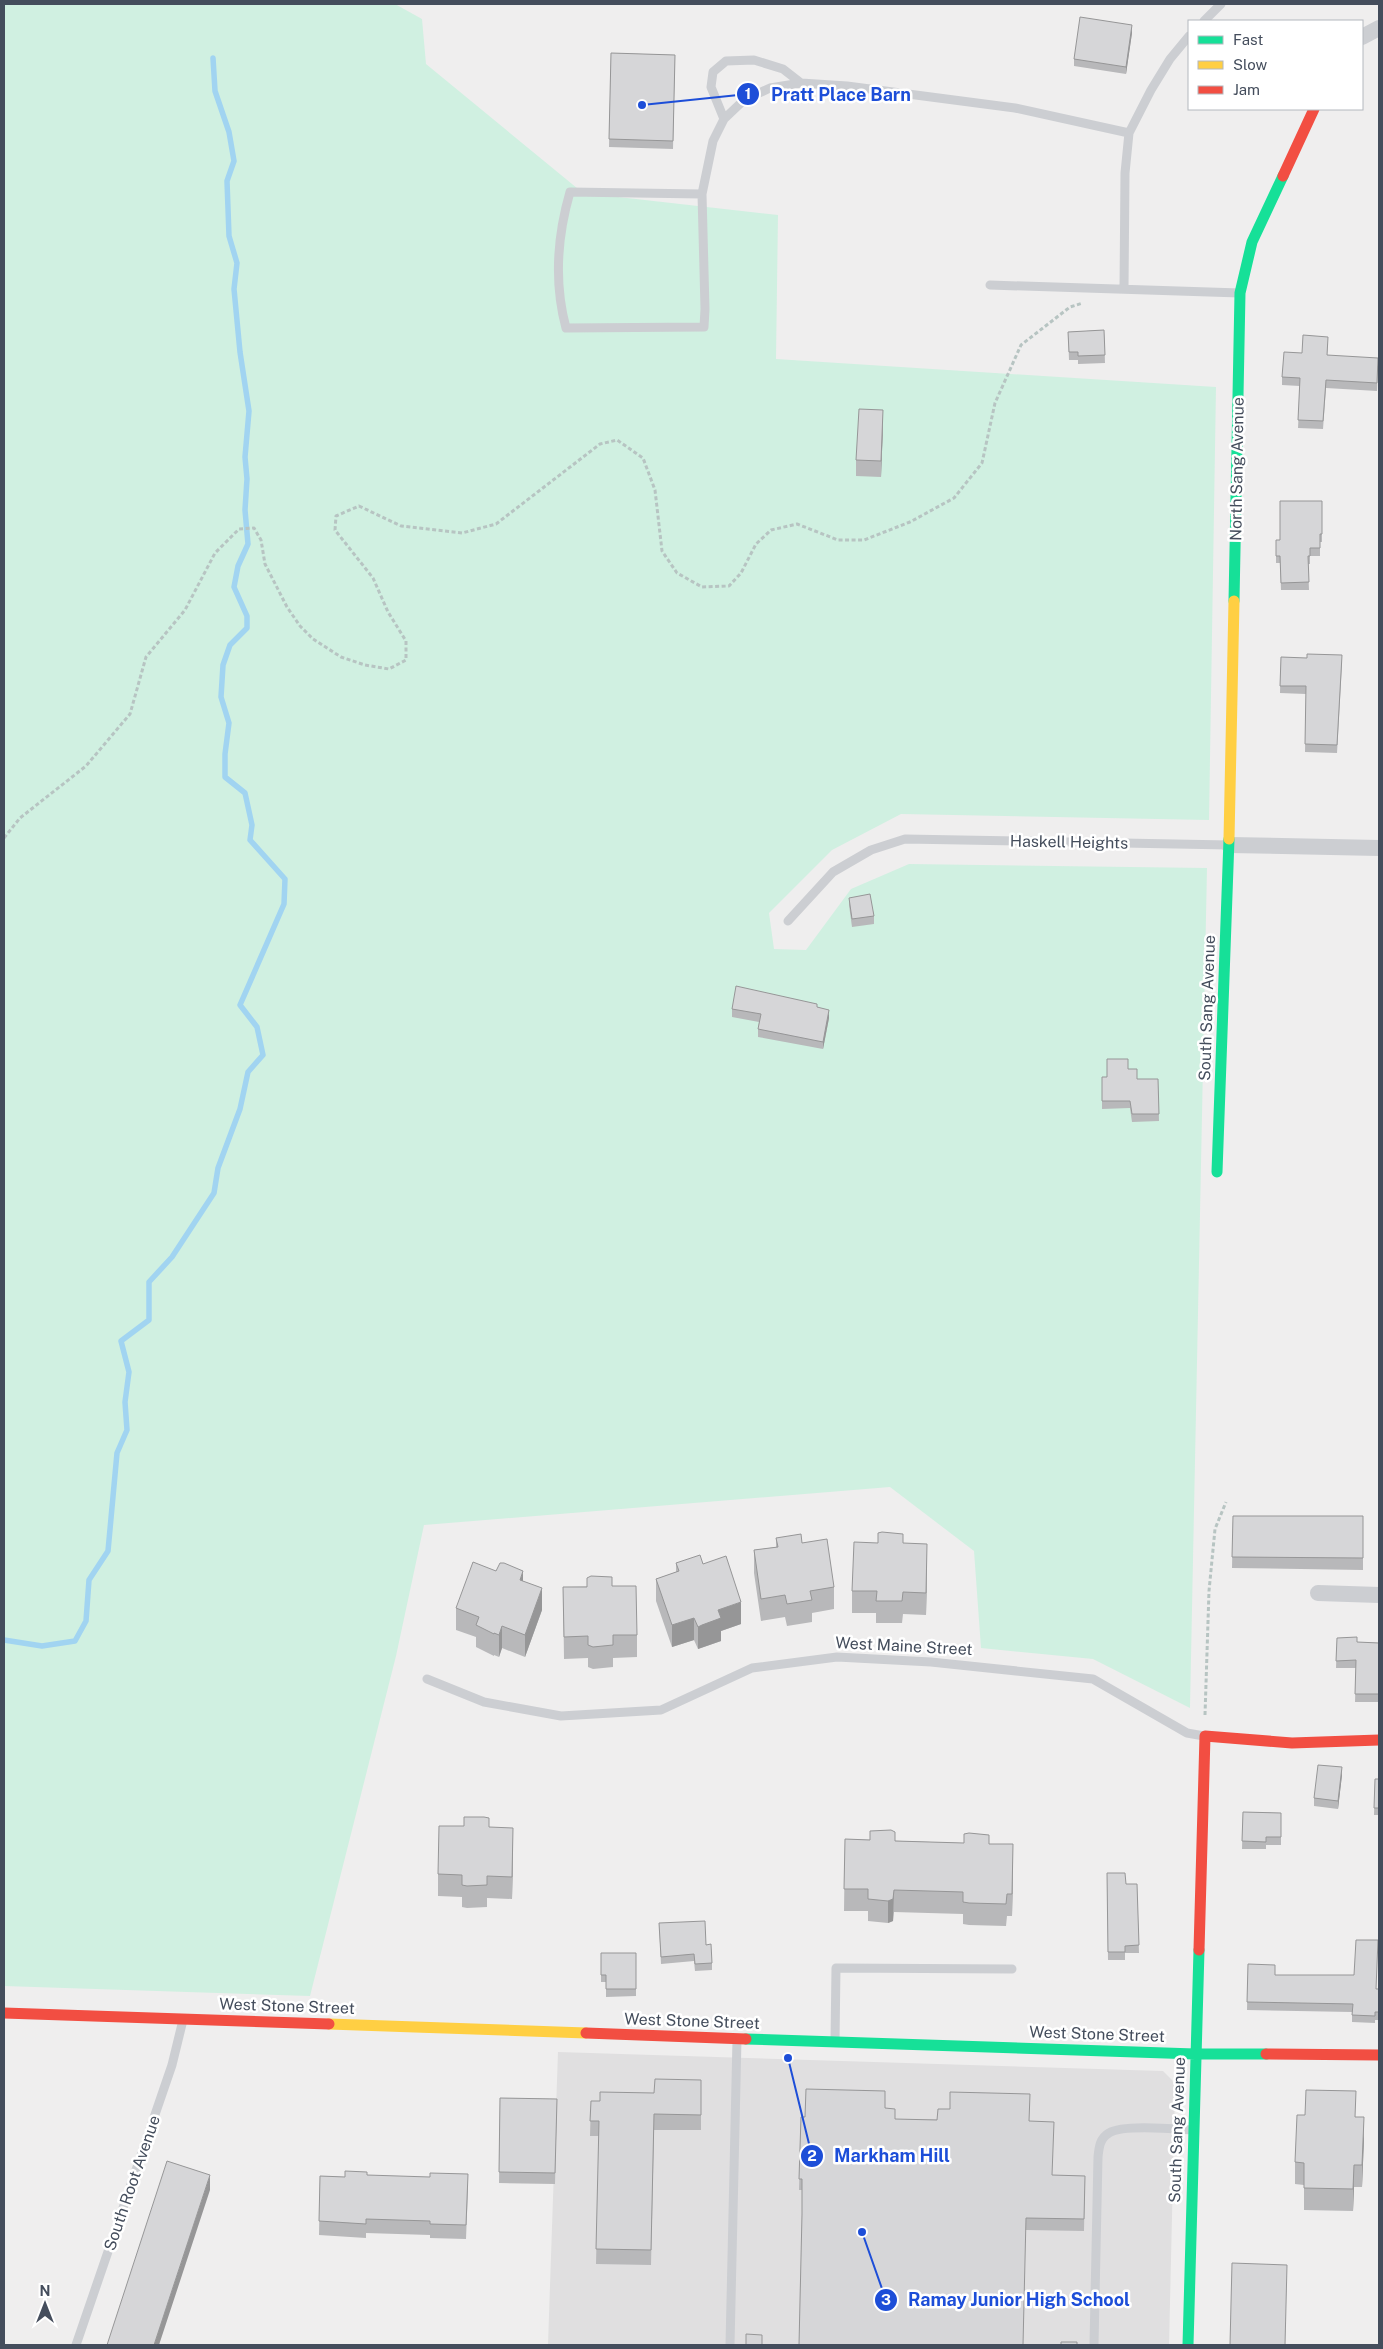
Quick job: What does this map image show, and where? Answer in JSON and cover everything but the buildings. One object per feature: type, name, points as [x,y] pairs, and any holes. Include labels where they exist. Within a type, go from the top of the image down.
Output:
[{"type":"street","points":[[1363,36],[1379,28]]},
{"type":"street","name":"North Sang Avenue","points":[[1230,845],[1240,294],[1252,242],[1314,110]]},
{"type":"street","name":"Haskell Heights","points":[[1230,845],[1379,848]]},
{"type":"street","name":"South Sang Avenue","points":[[1217,1172],[1230,845]]},
{"type":"street","points":[[1318,1593],[1379,1595]]},
{"type":"street","name":"South Sang Avenue","points":[[1188,2345],[1204,1736]]},
{"type":"street","name":"West Maine Street","points":[[1204,1736],[1243,1741],[1327,1744],[1379,1740]]},
{"type":"street","name":"West Stone Street","points":[[4,2013],[1195,2054],[1379,2055]]},
{"type":"lane","points":[[1205,20],[1221,4]]},
{"type":"lane","points":[[1124,289],[1125,172],[1129,133],[1151,90],[1170,59],[1188,37]]},
{"type":"lane","points":[[724,119],[711,87],[712,72],[726,61],[754,60],[783,69],[801,83]]},
{"type":"lane","points":[[702,194],[570,192],[563,215],[557,260],[561,310],[566,328],[704,328],[702,194],[713,140],[724,119],[744,100],[770,88],[801,83],[847,86],[1015,108],[1129,133]]},
{"type":"lane","points":[[990,285],[1240,294]]},
{"type":"lane","name":"Haskell Heights","points":[[788,921],[833,872],[872,850],[905,839],[1230,845]]},
{"type":"lane","name":"West Maine Street","points":[[427,1679],[484,1702],[561,1716],[661,1710],[752,1668],[837,1656],[931,1662],[1093,1679],[1186,1733],[1204,1736]]},
{"type":"lane","points":[[835,2042],[836,1968],[1012,1969]]},
{"type":"lane","name":"South Root Avenue","points":[[76,2345],[172,2066],[184,2019]]},
{"type":"lane","points":[[730,2345],[737,2039]]},
{"type":"lane","points":[[1094,2345],[1098,2157],[1102,2139],[1110,2132],[1122,2129],[1193,2130]]},
{"type":"path","points":[[4,838],[20,818],[86,766],[130,714],[146,657],[185,610],[215,553],[239,530],[254,528],[261,540],[265,564],[287,607],[300,626],[313,639],[342,657],[365,666],[389,669],[406,660],[406,641],[388,612],[373,578],[335,530],[336,516],[359,506],[401,526],[462,533],[496,524],[600,444],[617,440],[643,458],[655,490],[662,551],[677,573],[702,587],[729,586],[741,573],[756,544],[771,530],[797,524],[838,540],[864,540],[910,522],[954,498],[982,464],[995,403],[1021,345],[1070,307],[1088,301]]},
{"type":"path","points":[[1204,1736],[1208,1591],[1215,1529],[1226,1502]]},
{"type":"shaded area","points":[[558,2052],[1163,2071],[1172,2080],[1175,2087],[1169,2345],[548,2345]]},
{"type":"green space","points":[[4,4],[395,4],[422,19],[426,64],[583,193],[778,215],[776,359],[1216,387],[1209,820],[901,814],[832,850],[769,913],[774,949],[806,950],[851,889],[909,864],[1207,868],[1190,1708],[1093,1659],[981,1648],[974,1551],[890,1487],[424,1525],[396,1656],[310,1996],[4,1986]]},
{"type":"waterway","points":[[4,1640],[42,1646],[75,1641],[86,1621],[89,1580],[108,1551],[117,1453],[127,1430],[125,1402],[129,1372],[121,1341],[149,1320],[149,1282],[172,1257],[214,1193],[218,1168],[240,1109],[248,1072],[263,1055],[257,1027],[240,1005],[284,904],[285,879],[250,840],[252,825],[245,793],[225,777],[225,754],[229,723],[221,697],[223,665],[230,645],[247,628],[247,616],[234,587],[238,566],[248,544],[245,510],[247,479],[245,457],[249,411],[240,352],[234,289],[237,263],[229,236],[227,181],[234,161],[229,132],[215,91],[213,58]]},
{"type":"traffic: fast","points":[[1234,601],[1240,293],[1252,242],[1283,176]]},
{"type":"traffic: fast","points":[[1217,1172],[1229,839]]},
{"type":"traffic: fast","points":[[1188,2345],[1199,1950]]},
{"type":"traffic: fast","points":[[746,2039],[1195,2054],[1266,2054]]},
{"type":"traffic: slow","points":[[1229,839],[1234,601]]},
{"type":"traffic: slow","points":[[329,2024],[586,2033]]},
{"type":"traffic: jam","points":[[1283,176],[1314,110]]},
{"type":"traffic: jam","points":[[1199,1950],[1205,1736],[1292,1743],[1379,1740]]},
{"type":"traffic: jam","points":[[4,2013],[329,2024]]},
{"type":"traffic: jam","points":[[586,2033],[746,2039]]},
{"type":"traffic: jam","points":[[1266,2054],[1379,2055]]},
{"type":"place","name":"Pratt Place Barn","points":[[642,105]]},
{"type":"place","name":"Markham Hill","points":[[788,2058]]},
{"type":"place","name":"Ramay Junior High School","points":[[862,2232]]}]
